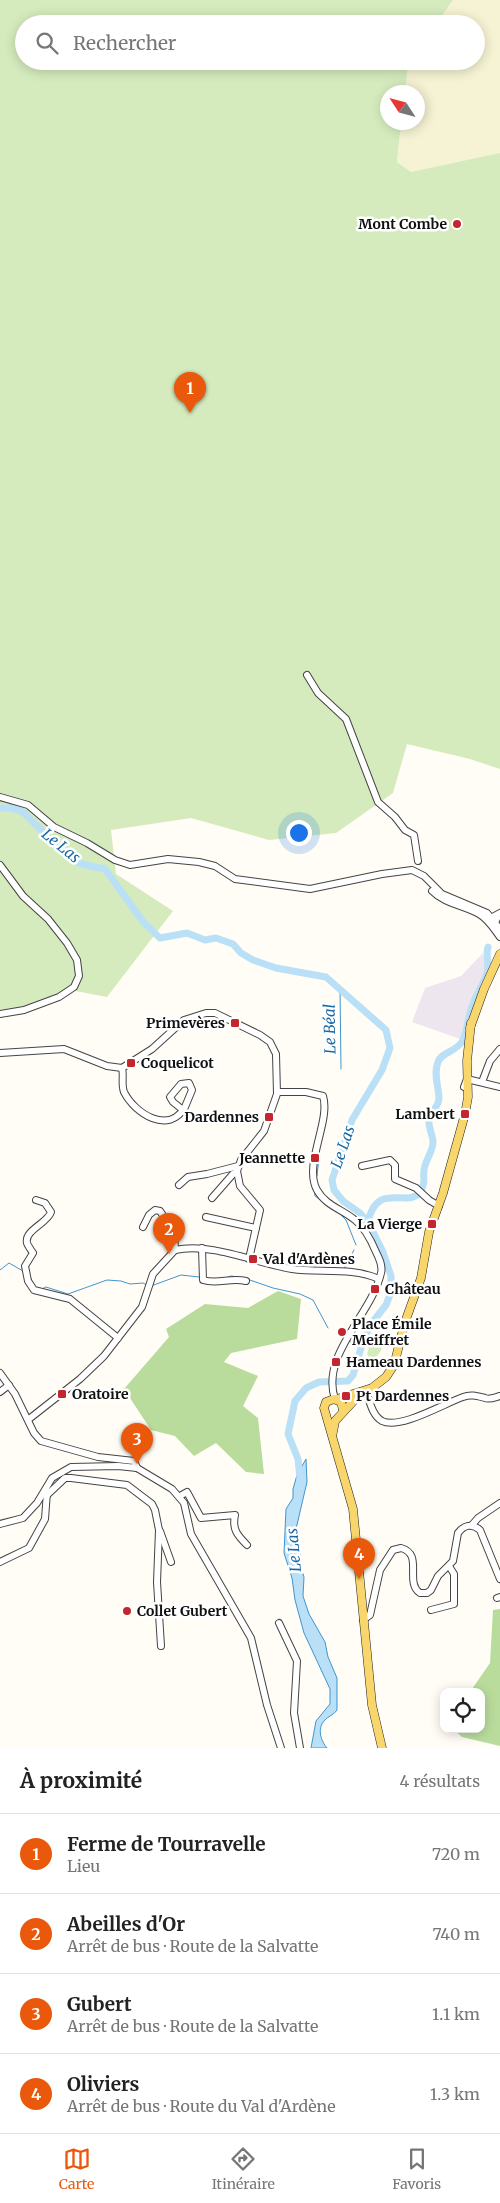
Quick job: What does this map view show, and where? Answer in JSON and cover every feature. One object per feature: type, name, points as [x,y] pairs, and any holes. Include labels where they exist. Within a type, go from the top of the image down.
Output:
[{"type":"main road","points":[[466,1083],[463,1070],[464,1054],[471,1023],[499,958]]},
{"type":"main road","points":[[332,1434],[333,1424],[343,1410],[381,1382],[394,1365],[405,1322],[421,1278],[427,1240],[439,1206],[462,1124],[471,1023]]},
{"type":"main road","points":[[365,1392],[333,1396],[324,1408],[328,1416],[354,1515],[372,1710],[382,1748]]},
{"type":"main road","points":[[333,1396],[342,1404],[343,1410]]},
{"type":"main road","points":[[328,1416],[337,1417]]},
{"type":"street","points":[[307,675],[318,693],[344,717],[378,802],[395,817],[405,830],[414,835],[418,861],[414,871]]},
{"type":"street","points":[[0,797],[28,805],[54,827],[91,845],[115,860],[130,866],[168,860],[199,862],[216,866],[235,879],[310,889],[414,871],[442,894],[482,910],[500,929]]},
{"type":"street","points":[[0,865],[23,896],[48,919],[67,943],[77,960],[79,976],[74,987],[59,996],[24,1010],[0,1014]]},
{"type":"street","points":[[492,922],[500,913]]},
{"type":"street","points":[[492,922],[500,937]]},
{"type":"street","points":[[0,1053],[64,1049],[107,1066],[122,1068],[152,1049],[184,1020],[197,1015],[212,1013],[260,1035],[272,1044],[276,1054],[277,1092],[264,1131],[238,1169],[212,1198]]},
{"type":"street","points":[[480,1082],[490,1061],[500,1049]]},
{"type":"street","points":[[122,1068],[124,1090],[140,1110],[154,1119],[162,1121],[177,1117],[183,1110]]},
{"type":"street","points":[[466,1083],[480,1082],[500,1086]]},
{"type":"street","points":[[277,1092],[306,1092],[321,1095],[324,1098],[324,1116],[316,1148],[315,1186],[328,1203],[363,1227],[380,1261],[381,1271],[379,1279],[332,1370],[333,1396]]},
{"type":"street","points":[[362,1166],[390,1160],[395,1167],[395,1179],[418,1189],[423,1195],[439,1206]]},
{"type":"street","points":[[179,1185],[188,1177],[238,1169]]},
{"type":"street","points":[[238,1169],[242,1189],[260,1208],[249,1259]]},
{"type":"street","points":[[36,1200],[46,1203],[51,1212],[49,1218],[28,1235],[27,1242],[33,1254],[26,1263],[25,1272],[30,1286],[34,1290],[70,1299],[118,1338]]},
{"type":"street","points":[[143,1227],[152,1212],[156,1210],[161,1213],[174,1232],[175,1250]]},
{"type":"street","points":[[206,1217],[256,1228]]},
{"type":"street","points":[[28,1419],[80,1379],[104,1356],[144,1304],[153,1274],[175,1250],[202,1248],[292,1269],[343,1272],[379,1279]]},
{"type":"street","points":[[202,1248],[203,1277],[206,1281],[216,1282],[231,1278],[246,1281]]},
{"type":"street","points":[[0,1373],[9,1384],[34,1433],[46,1444],[74,1449],[98,1457],[134,1461],[137,1468]]},
{"type":"street","points":[[0,1392],[9,1384]]},
{"type":"street","points":[[365,1392],[374,1412],[382,1421],[389,1423],[396,1423],[422,1414],[465,1396],[488,1398],[500,1396]]},
{"type":"street","points":[[0,1524],[23,1518],[37,1503],[52,1478],[72,1467],[118,1466],[137,1468],[158,1479],[180,1496],[184,1503],[191,1534],[251,1638],[269,1711],[281,1748]]},
{"type":"street","points":[[47,1495],[65,1478],[71,1478],[127,1485],[152,1504],[158,1518],[159,1530],[157,1582],[161,1646]]},
{"type":"street","points":[[0,1562],[29,1548],[44,1519],[47,1495],[46,1486]]},
{"type":"street","points":[[180,1496],[187,1492],[201,1518],[235,1515],[236,1534],[246,1544]]},
{"type":"street","points":[[363,1620],[370,1616],[380,1570],[395,1549],[403,1548],[412,1555],[413,1584],[416,1591],[420,1593],[429,1592],[440,1573],[449,1566],[454,1556],[458,1533],[463,1528],[472,1525],[478,1518],[500,1503]]},
{"type":"street","points":[[472,1525],[481,1532],[500,1579]]},
{"type":"street","points":[[159,1530],[171,1562]]},
{"type":"street","points":[[430,1610],[454,1604],[454,1574],[449,1566]]},
{"type":"street","points":[[279,1623],[297,1661],[294,1709],[300,1748]]},
{"type":"shaded area","points":[[453,0],[500,0],[500,162],[437,167],[411,172],[397,162],[400,130],[425,130],[425,85],[406,85],[407,70],[485,70],[485,15],[442,15]]},
{"type":"shaded area","points":[[483,953],[486,971],[475,992],[460,1039],[412,1022],[425,988],[461,976]]},
{"type":"green space","points":[[0,0],[453,0],[442,15],[15,15],[15,70],[407,70],[406,85],[380,85],[380,130],[400,130],[397,162],[411,172],[500,153],[500,769],[470,759],[407,744],[393,793],[336,833],[269,840],[191,818],[111,830],[116,874],[173,911],[107,997],[70,990],[40,1005],[0,1013]]},
{"type":"green space","points":[[278,1291],[301,1299],[297,1339],[231,1353],[224,1362],[258,1376],[243,1406],[258,1418],[264,1474],[246,1472],[216,1443],[194,1456],[175,1436],[151,1430],[124,1389],[169,1337],[166,1329],[205,1304],[248,1308]]},
{"type":"green space","points":[[374,1337],[381,1339],[382,1348],[370,1360],[367,1354],[371,1340]]},
{"type":"green space","points":[[500,1609],[500,1746],[462,1737],[458,1733],[485,1733],[485,1688],[473,1688],[490,1663],[493,1610]]},
{"type":"water","points":[[306,1459],[307,1482],[296,1529],[304,1577],[303,1596],[309,1614],[325,1642],[328,1657],[337,1678],[337,1710],[324,1721],[320,1731],[327,1748],[311,1748],[316,1721],[330,1704],[330,1689],[304,1633],[295,1600],[292,1578],[284,1553],[286,1509],[293,1498],[293,1489],[297,1475]]},
{"type":"waterway","name":"Le Las","points":[[0,808],[22,811],[59,848],[81,864],[105,869],[144,923],[160,938],[187,933],[205,940],[216,938],[233,944],[241,953],[253,960],[276,968],[326,977],[386,1030],[390,1048],[382,1070],[352,1120],[332,1180],[334,1190],[343,1201],[360,1213],[368,1222],[383,1252],[391,1276],[391,1292],[386,1305],[371,1324],[363,1341],[353,1375],[348,1381],[319,1382],[306,1388],[295,1401],[288,1434],[298,1459],[300,1479]]},
{"type":"waterway","points":[[368,1222],[373,1208],[380,1201],[387,1198],[412,1197],[418,1194],[423,1186],[424,1167],[432,1150],[433,1142],[429,1120],[439,1099],[436,1076],[437,1067],[442,1056],[457,1047],[463,1040],[471,1008],[487,973],[488,947]]},
{"type":"waterway","name":"Le Béal","points":[[340,988],[341,1069]]},
{"type":"waterway","name":"Le Béal","points":[[317,1176],[319,1157]]},
{"type":"waterway","name":"Le Béal","points":[[314,1189],[315,1196],[330,1207]]},
{"type":"waterway","name":"Le Béal","points":[[339,1213],[346,1220],[356,1245]]},
{"type":"waterway","name":"Le Béal","points":[[344,1269],[354,1250]]},
{"type":"waterway","points":[[0,1270],[9,1263],[23,1271]]},
{"type":"waterway","points":[[151,1286],[181,1275],[199,1277]]},
{"type":"waterway","points":[[30,1276],[33,1284]]},
{"type":"waterway","points":[[225,1278],[231,1276],[238,1277]]},
{"type":"waterway","points":[[247,1279],[273,1288],[300,1294],[313,1300],[328,1328]]},
{"type":"waterway","points":[[42,1289],[46,1287],[68,1294],[107,1280],[147,1285]]},
{"type":"waterway","points":[[349,1341],[361,1349]]},
{"type":"place","name":"Mont Combe","points":[[457,224]]},
{"type":"place","name":"Ferme de Tourravelle","points":[[190,413]]},
{"type":"place","name":"Primevères","points":[[235,1023]]},
{"type":"place","name":"Coquelicot","points":[[131,1063]]},
{"type":"place","name":"Lambert","points":[[465,1114]]},
{"type":"place","name":"Dardennes","points":[[269,1117]]},
{"type":"place","name":"Jeannette","points":[[315,1158]]},
{"type":"place","name":"La Vierge","points":[[432,1224]]},
{"type":"place","name":"Abeilles d'Or","points":[[169,1254]]},
{"type":"place","name":"Val d'Ardènes","points":[[253,1259]]},
{"type":"place","name":"Château","points":[[375,1289]]},
{"type":"place","name":"Place Émile Meiffret","points":[[342,1332]]},
{"type":"place","name":"Hameau Dardennes","points":[[336,1362]]},
{"type":"place","name":"Oratoire","points":[[62,1394]]},
{"type":"place","name":"Pt Dardennes","points":[[346,1396]]},
{"type":"place","name":"Gubert","points":[[137,1464]]},
{"type":"place","name":"Oliviers","points":[[359,1579]]},
{"type":"place","name":"Collet Gubert","points":[[127,1611]]}]
